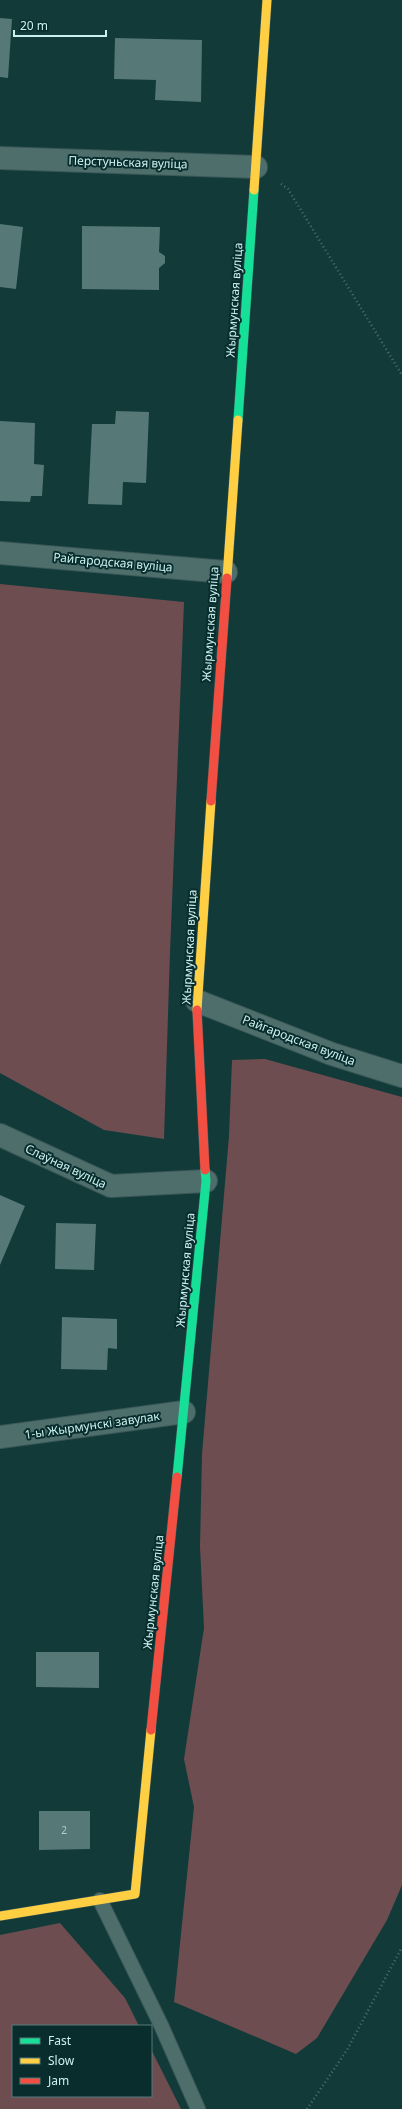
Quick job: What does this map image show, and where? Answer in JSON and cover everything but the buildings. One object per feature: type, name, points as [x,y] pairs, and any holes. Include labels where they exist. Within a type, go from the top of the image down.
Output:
[{"type":"street","name":"Жырмунская вуліца","points":[[100,1900],[135,1894],[206,1182],[197,1001],[267,0]]},
{"type":"street","name":"Перстуньская вуліца","points":[[0,158],[256,167]]},
{"type":"street","name":"Райгародская вуліца","points":[[0,552],[226,572]]},
{"type":"street","name":"Райгародская вуліца","points":[[197,1001],[332,1054],[402,1076]]},
{"type":"street","name":"Слаўная вуліца","points":[[0,1135],[111,1186],[206,1182]]},
{"type":"street","name":"1-ы Жырмунскі завулак","points":[[0,1437],[184,1412]]},
{"type":"street","points":[[0,1916],[100,1900]]},
{"type":"lane","points":[[100,1900],[162,2025],[198,2109]]},
{"type":"path","points":[[256,167],[288,190],[402,375]]},
{"type":"path","points":[[307,2109],[347,2050],[402,1947]]},
{"type":"shaded area","points":[[0,584],[184,602],[164,1139],[104,1130],[0,1073]]},
{"type":"shaded area","points":[[265,1059],[402,1097],[402,1885],[387,1920],[317,2038],[296,2054],[174,2002],[194,1807],[184,1759],[204,1628],[200,1547],[202,1454],[229,1136],[232,1060]]},
{"type":"shaded area","points":[[60,1923],[125,1998],[138,2025],[12,2025],[12,2097],[152,2097],[152,2051],[181,2109],[0,2109],[0,1935]]},
{"type":"traffic: fast","points":[[238,420],[254,190]]},
{"type":"traffic: fast","points":[[177,1477],[206,1181],[205,1170]]},
{"type":"traffic: slow","points":[[254,190],[267,0]]},
{"type":"traffic: slow","points":[[227,578],[238,420]]},
{"type":"traffic: slow","points":[[197,1010],[211,801]]},
{"type":"traffic: slow","points":[[0,1916],[135,1894],[151,1730]]},
{"type":"traffic: jam","points":[[211,801],[227,578]]},
{"type":"traffic: jam","points":[[197,1010],[205,1170]]},
{"type":"traffic: jam","points":[[151,1730],[177,1477]]}]
